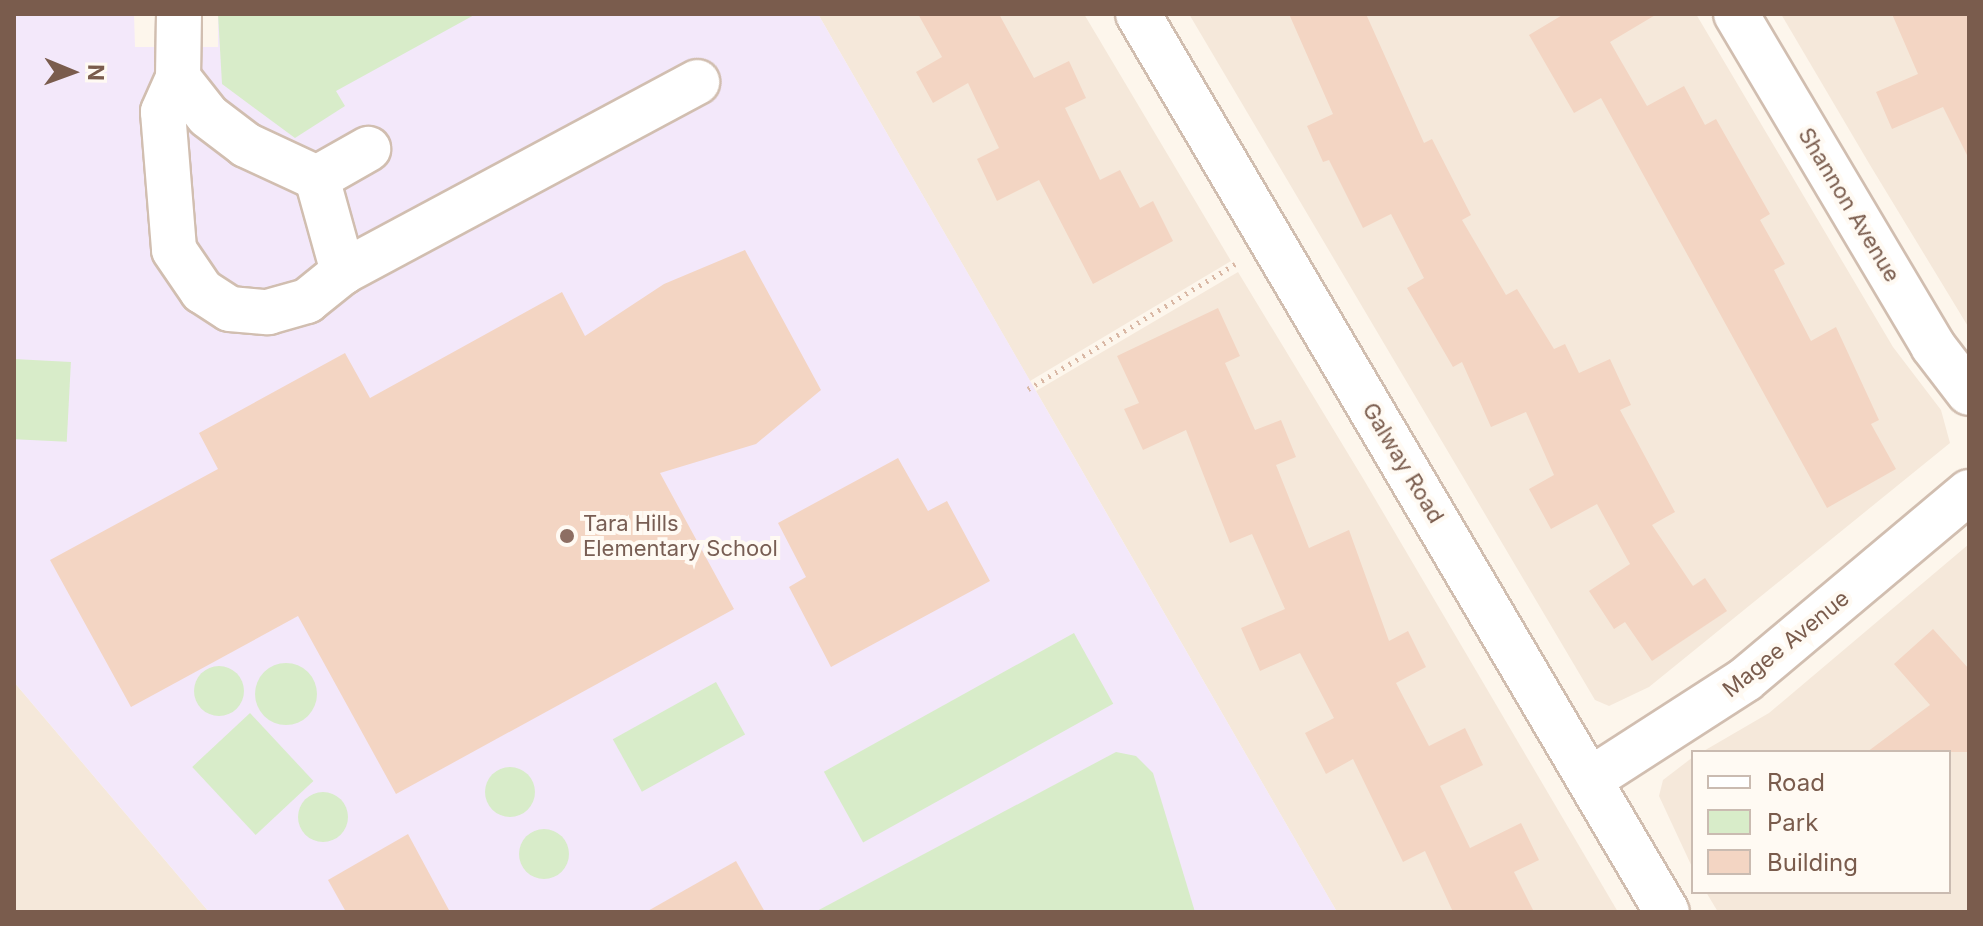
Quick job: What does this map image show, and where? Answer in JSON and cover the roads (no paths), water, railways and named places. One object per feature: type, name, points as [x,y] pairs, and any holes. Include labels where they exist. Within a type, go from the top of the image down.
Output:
[{"type":"street","points":[[179,14],[178,78],[163,112],[174,250],[202,291],[230,309],[268,312],[307,301],[343,272],[697,82]]},
{"type":"street","name":"Galway Road","points":[[1138,14],[1667,912]]},
{"type":"street","name":"Shannon Avenue","points":[[1736,14],[1933,346],[1969,393]]},
{"type":"street","points":[[178,78],[208,116],[246,145],[317,178],[343,272]]},
{"type":"street","points":[[317,178],[368,149]]},
{"type":"street","name":"Magee Avenue","points":[[1591,779],[1746,679],[1969,492]]},
{"type":"place","name":"Tara Hills Elementary School","points":[[567,536]]}]
